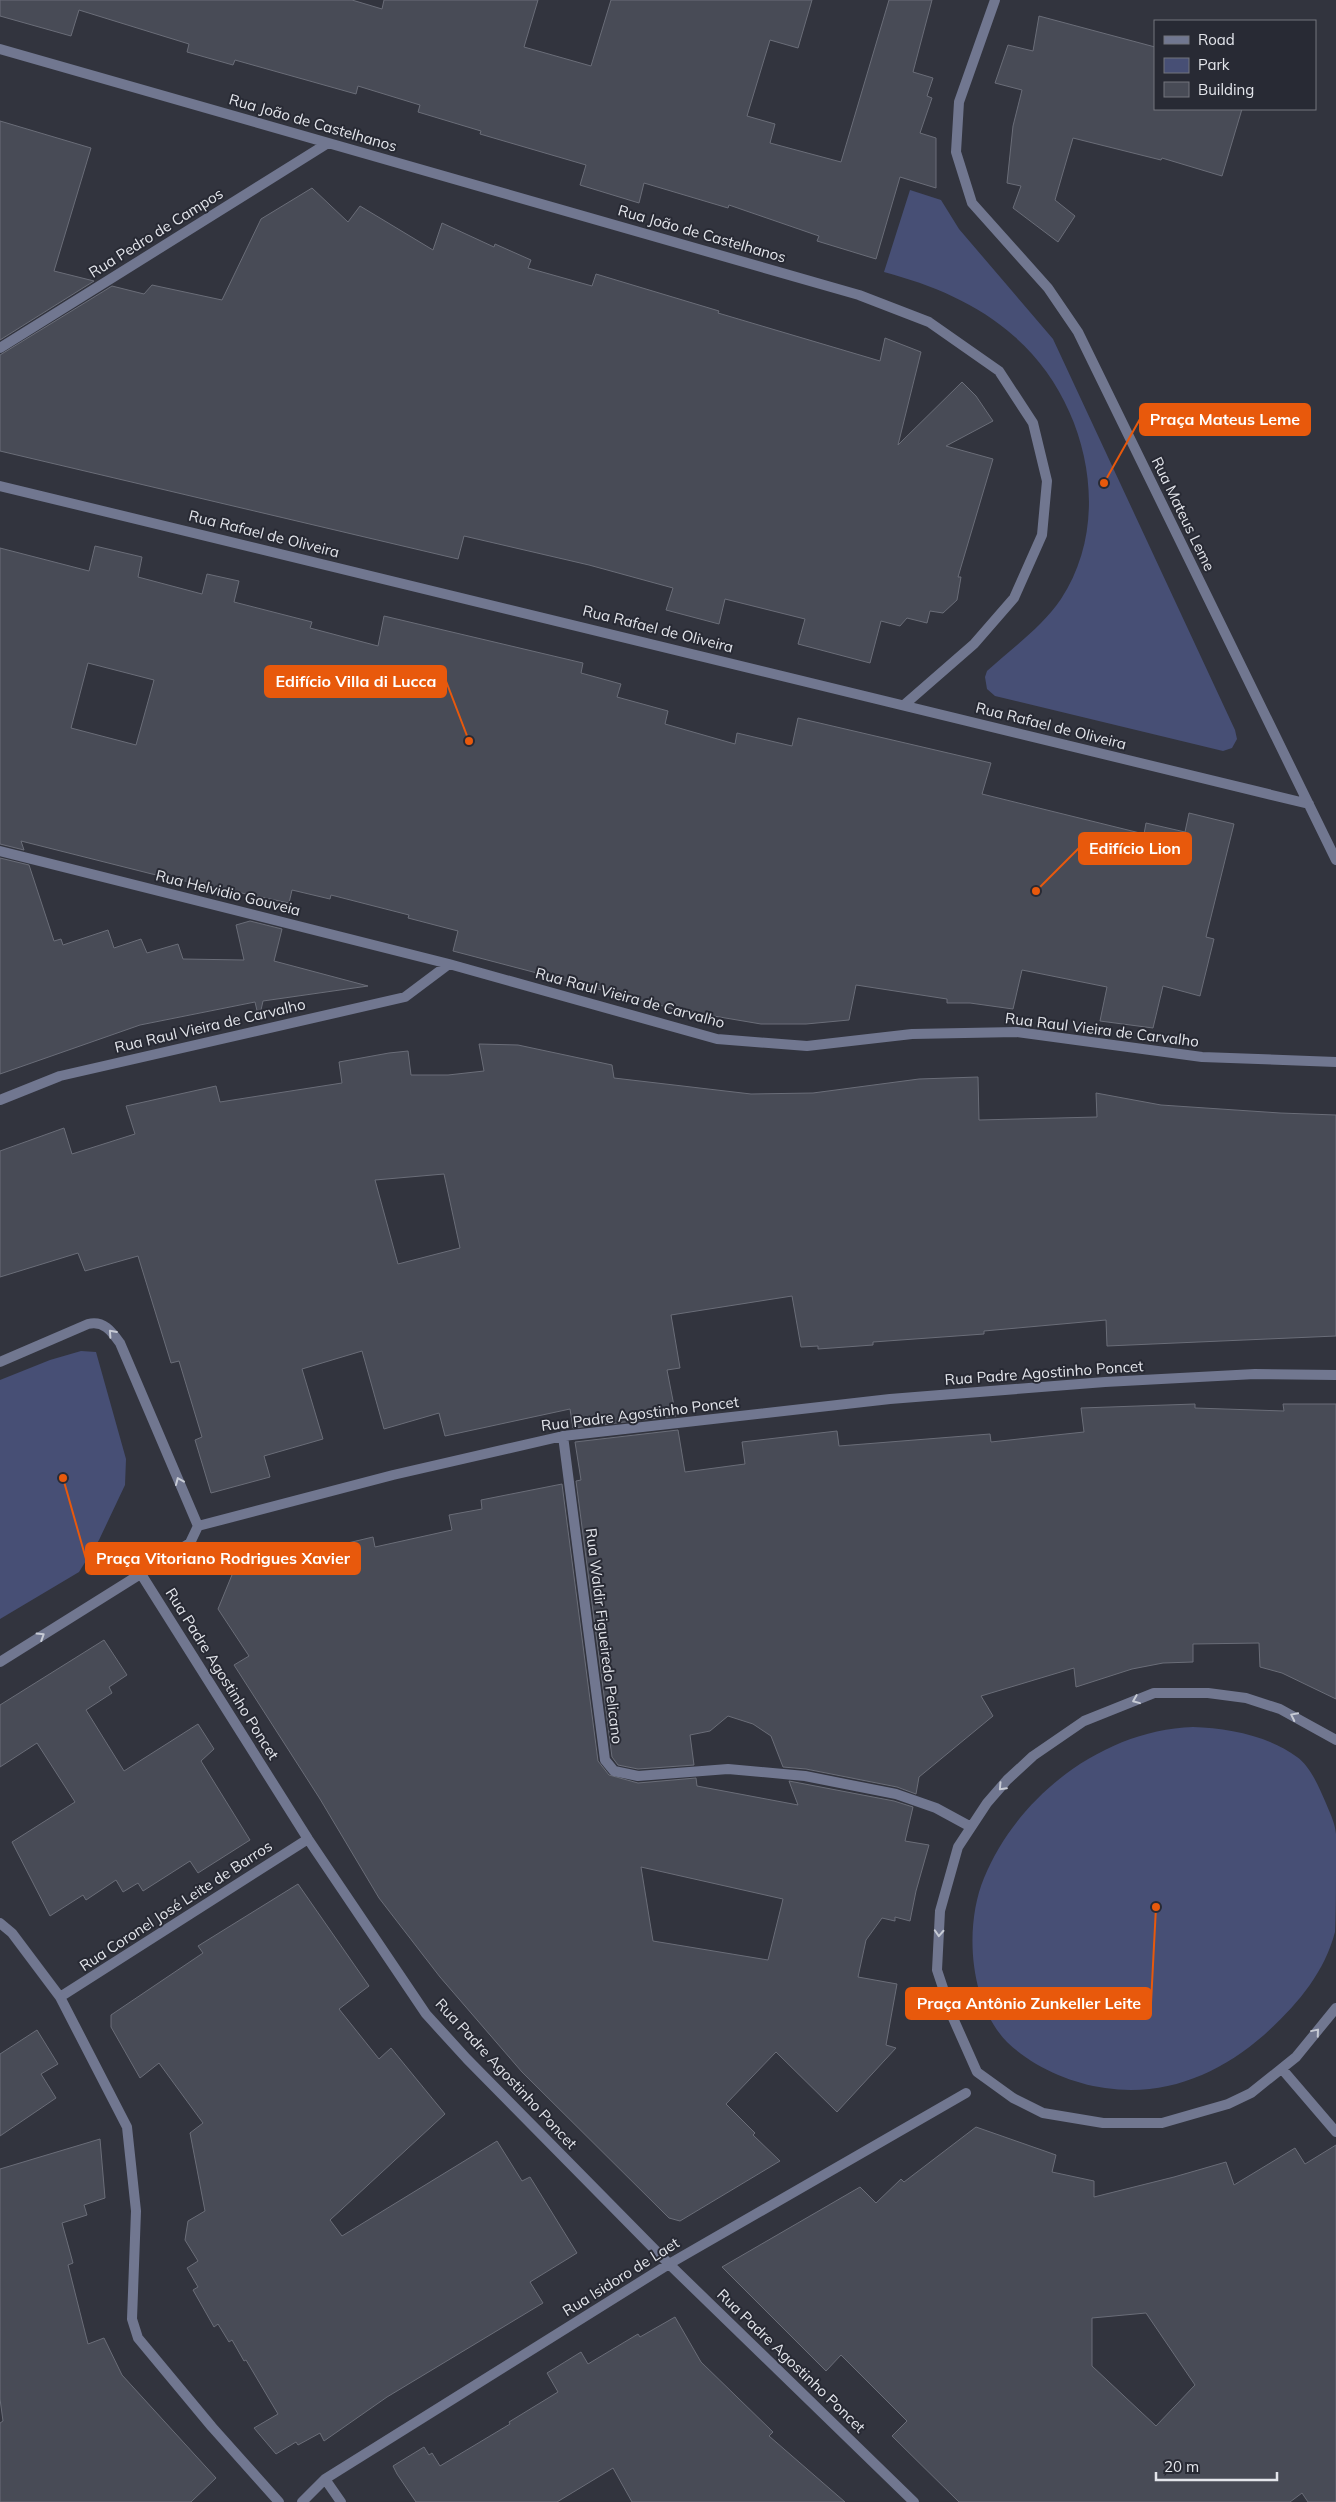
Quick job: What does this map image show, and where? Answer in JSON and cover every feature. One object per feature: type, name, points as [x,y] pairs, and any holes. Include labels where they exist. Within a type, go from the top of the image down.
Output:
[{"type":"street","name":"Rua Mateus Leme","points":[[995,0],[959,102],[956,152],[972,203],[1048,288],[1078,332],[1336,860]]},
{"type":"street","name":"Rua João de Castelhanos","points":[[0,49],[859,295],[929,322],[999,371],[1033,424],[1047,481],[1042,535],[1014,598],[974,644],[904,705]]},
{"type":"street","name":"Rua Pedro de Campos","points":[[0,348],[328,143]]},
{"type":"street","name":"Rua Rafael de Oliveira","points":[[0,486],[1308,804]]},
{"type":"street","name":"Rua Helvidio Gouveia","points":[[0,851],[448,964]]},
{"type":"street","name":"Rua Raul Vieira de Carvalho","points":[[0,1100],[60,1076],[405,997],[448,964],[717,1038],[807,1046],[912,1034],[1017,1032],[1202,1057],[1336,1062]]},
{"type":"street","points":[[0,1362],[88,1324],[99,1324],[110,1330],[120,1343],[198,1526],[190,1543],[0,1662]]},
{"type":"street","name":"Rua Padre Agostinho Poncet","points":[[198,1526],[393,1474],[563,1436],[890,1399],[1105,1382],[1255,1374],[1336,1375]]},
{"type":"street","name":"Rua Waldir Figueiredo Pelicano","points":[[563,1436],[605,1760],[614,1771],[638,1776],[728,1769],[805,1776],[896,1794],[936,1808],[971,1827]]},
{"type":"street","name":"Rua Padre Agostinho Poncet","points":[[141,1574],[308,1839],[426,2014],[467,2059],[669,2264],[914,2502]]},
{"type":"street","points":[[1336,1740],[1280,1709],[1246,1698],[1208,1693],[1154,1693],[1084,1721],[1033,1756],[987,1803],[958,1847],[940,1911],[937,1970],[954,2018],[977,2072],[1013,2098],[1043,2113],[1103,2123],[1162,2123],[1228,2104],[1251,2093],[1296,2057],[1336,2008]]},
{"type":"street","name":"Rua Coronel José Leite de Barros","points":[[60,1997],[308,1839]]},
{"type":"street","points":[[0,1923],[12,1933],[60,1997],[127,2128],[136,2211],[132,2319],[138,2338],[212,2427],[279,2502]]},
{"type":"street","points":[[1282,2069],[1336,2132]]},
{"type":"street","name":"Rua Isidoro de Laet","points":[[302,2502],[325,2479],[669,2264],[966,2094]]},
{"type":"street","points":[[325,2479],[341,2502]]},
{"type":"green space","points":[[910,190],[941,200],[959,229],[1053,339],[1235,730],[1237,739],[1232,748],[1223,751],[995,696],[987,689],[985,677],[987,671],[1045,619],[1061,599],[1077,567],[1087,532],[1089,496],[1085,461],[1075,426],[1060,393],[1040,363],[1015,337],[970,305],[937,289],[884,272]]},
{"type":"green space","points":[[81,1351],[96,1352],[126,1459],[125,1485],[99,1540],[79,1572],[0,1619],[0,1380],[50,1360]]},
{"type":"green space","points":[[1193,1727],[1234,1731],[1261,1739],[1297,1757],[1310,1771],[1330,1813],[1336,1834],[1335,1932],[1330,1947],[1316,1975],[1287,2013],[1247,2049],[1210,2071],[1190,2080],[1149,2089],[1105,2088],[1065,2078],[1040,2066],[1017,2051],[994,2026],[985,2007],[978,1986],[972,1941],[978,1897],[984,1878],[999,1848],[1018,1820],[1068,1772],[1097,1754],[1128,1740],[1160,1731]]},
{"type":"building","points":[[0,0],[352,0],[382,9],[384,0],[538,0],[524,47],[591,66],[611,0],[812,0],[798,48],[770,40],[747,116],[775,124],[770,143],[841,162],[889,0],[932,0],[913,72],[933,78],[927,96],[932,98],[920,133],[936,138],[936,188],[900,177],[876,259],[817,241],[819,236],[729,205],[728,208],[644,183],[639,203],[580,185],[586,165],[480,134],[481,131],[418,112],[420,105],[358,86],[356,94],[235,60],[233,65],[187,52],[189,44],[79,10],[71,36],[0,16]]},
{"type":"building","points":[[1039,16],[1154,47],[1154,110],[1242,110],[1222,176],[1162,158],[1161,160],[1073,138],[1055,200],[1075,216],[1058,242],[1013,208],[1021,186],[1007,183],[1013,126],[1022,90],[995,83],[1008,45],[1033,51]]},
{"type":"building","points":[[0,121],[91,148],[54,271],[94,281],[0,340]]},
{"type":"building","points":[[312,188],[348,222],[360,206],[433,250],[442,223],[494,247],[495,244],[531,260],[528,268],[592,286],[596,274],[719,311],[718,313],[880,361],[885,338],[921,352],[898,445],[962,382],[976,396],[993,421],[946,446],[993,459],[958,577],[961,577],[957,600],[943,613],[930,611],[927,623],[907,618],[900,626],[881,621],[870,663],[798,644],[805,619],[725,599],[719,624],[666,610],[673,588],[589,565],[464,536],[458,559],[0,451],[0,355],[112,286],[144,294],[152,285],[222,300],[261,219]]},
{"type":"building","points":[[95,546],[142,557],[138,577],[202,594],[207,574],[239,581],[234,602],[312,622],[310,628],[378,646],[384,616],[583,663],[581,673],[621,684],[617,697],[668,711],[665,724],[735,744],[737,733],[792,746],[798,718],[991,763],[982,794],[1144,834],[1146,823],[1185,832],[1189,813],[1234,824],[1206,937],[1214,939],[1200,996],[1163,986],[1153,1028],[1100,1021],[1107,987],[1022,970],[1013,1009],[970,1003],[947,1003],[947,999],[856,985],[849,1020],[806,1024],[761,1024],[678,1010],[453,951],[458,931],[408,918],[409,915],[331,895],[330,899],[292,890],[289,903],[152,874],[21,841],[24,850],[0,844],[0,548],[89,571]],"holes":[[[88,663],[154,680],[136,745],[71,728]]]},
{"type":"building","points":[[0,858],[29,865],[54,941],[61,939],[63,945],[108,930],[114,948],[141,939],[147,953],[178,944],[183,959],[244,960],[236,925],[250,921],[282,929],[274,961],[368,986],[263,1001],[259,1019],[255,1002],[140,1025],[0,1074]]},
{"type":"building","points":[[479,1044],[518,1045],[612,1065],[614,1078],[751,1094],[813,1093],[919,1079],[978,1077],[979,1120],[1097,1117],[1096,1093],[1161,1105],[1336,1115],[1336,1336],[1107,1346],[1106,1320],[984,1331],[984,1334],[873,1342],[873,1345],[818,1349],[818,1346],[801,1347],[792,1296],[671,1315],[680,1368],[667,1370],[676,1416],[573,1428],[570,1409],[445,1436],[439,1413],[384,1429],[362,1351],[302,1369],[323,1439],[264,1456],[270,1477],[211,1493],[195,1440],[202,1437],[179,1361],[171,1363],[138,1256],[85,1271],[78,1253],[0,1277],[0,1151],[64,1128],[72,1154],[135,1134],[126,1106],[216,1086],[220,1102],[342,1083],[339,1062],[389,1053],[408,1051],[411,1075],[448,1075],[484,1071]],"holes":[[[444,1174],[460,1248],[398,1264],[375,1180]]]},
{"type":"building","points":[[1195,1404],[1195,1408],[1284,1411],[1283,1404],[1336,1404],[1336,1699],[1282,1673],[1260,1667],[1259,1643],[1193,1644],[1193,1662],[1163,1663],[1132,1669],[1076,1687],[1074,1668],[981,1696],[993,1716],[919,1777],[916,1794],[897,1787],[806,1769],[783,1767],[771,1736],[753,1724],[728,1716],[710,1731],[690,1735],[694,1765],[638,1769],[618,1765],[612,1757],[576,1481],[581,1480],[575,1442],[678,1430],[685,1472],[745,1464],[742,1442],[837,1431],[839,1446],[990,1434],[991,1442],[1084,1432],[1081,1408]]},
{"type":"building","points":[[562,1484],[598,1761],[609,1775],[638,1783],[696,1778],[697,1786],[798,1805],[789,1781],[894,1801],[913,1807],[905,1841],[929,1845],[910,1921],[895,1917],[895,1921],[882,1918],[866,1940],[858,1977],[897,1984],[886,2045],[896,2048],[837,2112],[776,2052],[726,2104],[755,2133],[753,2135],[780,2161],[680,2221],[669,2218],[522,2072],[440,1977],[379,1898],[320,1799],[234,1665],[249,1656],[218,1609],[234,1570],[373,1537],[375,1547],[452,1530],[449,1515],[482,1509],[481,1500]],"holes":[[[641,1867],[783,1899],[768,1960],[653,1941]]]},
{"type":"building","points":[[104,1640],[127,1675],[109,1687],[112,1693],[86,1710],[124,1771],[198,1724],[214,1749],[201,1761],[250,1840],[198,1873],[190,1861],[143,1891],[138,1883],[123,1892],[116,1880],[86,1900],[83,1895],[50,1916],[12,1842],[75,1802],[37,1743],[0,1767],[0,1705]]},
{"type":"building","points":[[298,1884],[369,1986],[339,2009],[379,2059],[391,2048],[445,2114],[330,2220],[342,2236],[497,2141],[522,2181],[530,2177],[577,2253],[530,2282],[543,2303],[387,2397],[324,2441],[320,2433],[298,2445],[296,2442],[276,2454],[254,2428],[278,2414],[232,2340],[229,2342],[218,2324],[214,2327],[193,2290],[198,2287],[187,2268],[198,2261],[185,2240],[188,2221],[205,2211],[190,2133],[203,2123],[159,2063],[140,2078],[111,2027],[111,2015],[203,1953],[198,1946]]},
{"type":"building","points":[[37,2030],[58,2064],[41,2074],[56,2098],[0,2136],[0,2054]]},
{"type":"building","points":[[976,2127],[1056,2155],[1052,2172],[1094,2181],[1094,2197],[1226,2162],[1234,2185],[1295,2148],[1305,2164],[1336,2145],[1336,2502],[1308,2502],[1302,2493],[1290,2502],[959,2502],[892,2436],[907,2421],[841,2355],[826,2371],[722,2267],[860,2187],[876,2203],[901,2179],[904,2182]],"holes":[[[1146,2313],[1195,2385],[1156,2426],[1092,2366],[1092,2318]]]},
{"type":"building","points":[[100,2139],[105,2198],[84,2205],[87,2215],[62,2223],[73,2263],[68,2265],[88,2344],[104,2338],[122,2375],[216,2478],[191,2502],[0,2502],[0,2423],[3,2421],[0,2399],[0,2169]]},
{"type":"building","points":[[675,2317],[701,2362],[773,2432],[769,2436],[845,2502],[632,2502],[613,2468],[557,2502],[416,2502],[397,2474],[393,2466],[424,2447],[429,2455],[432,2453],[440,2466],[510,2424],[509,2422],[558,2392],[547,2373],[581,2352],[588,2364],[638,2334],[640,2337]]},
{"type":"place","name":"Praça Mateus Leme","points":[[1104,483]]},
{"type":"place","name":"Edifício Villa di Lucca","points":[[469,741]]},
{"type":"place","name":"Edifício Lion","points":[[1036,891]]},
{"type":"place","name":"Praça Vitoriano Rodrigues Xavier","points":[[63,1478]]},
{"type":"place","name":"Praça Antônio Zunkeller Leite","points":[[1156,1907]]}]
